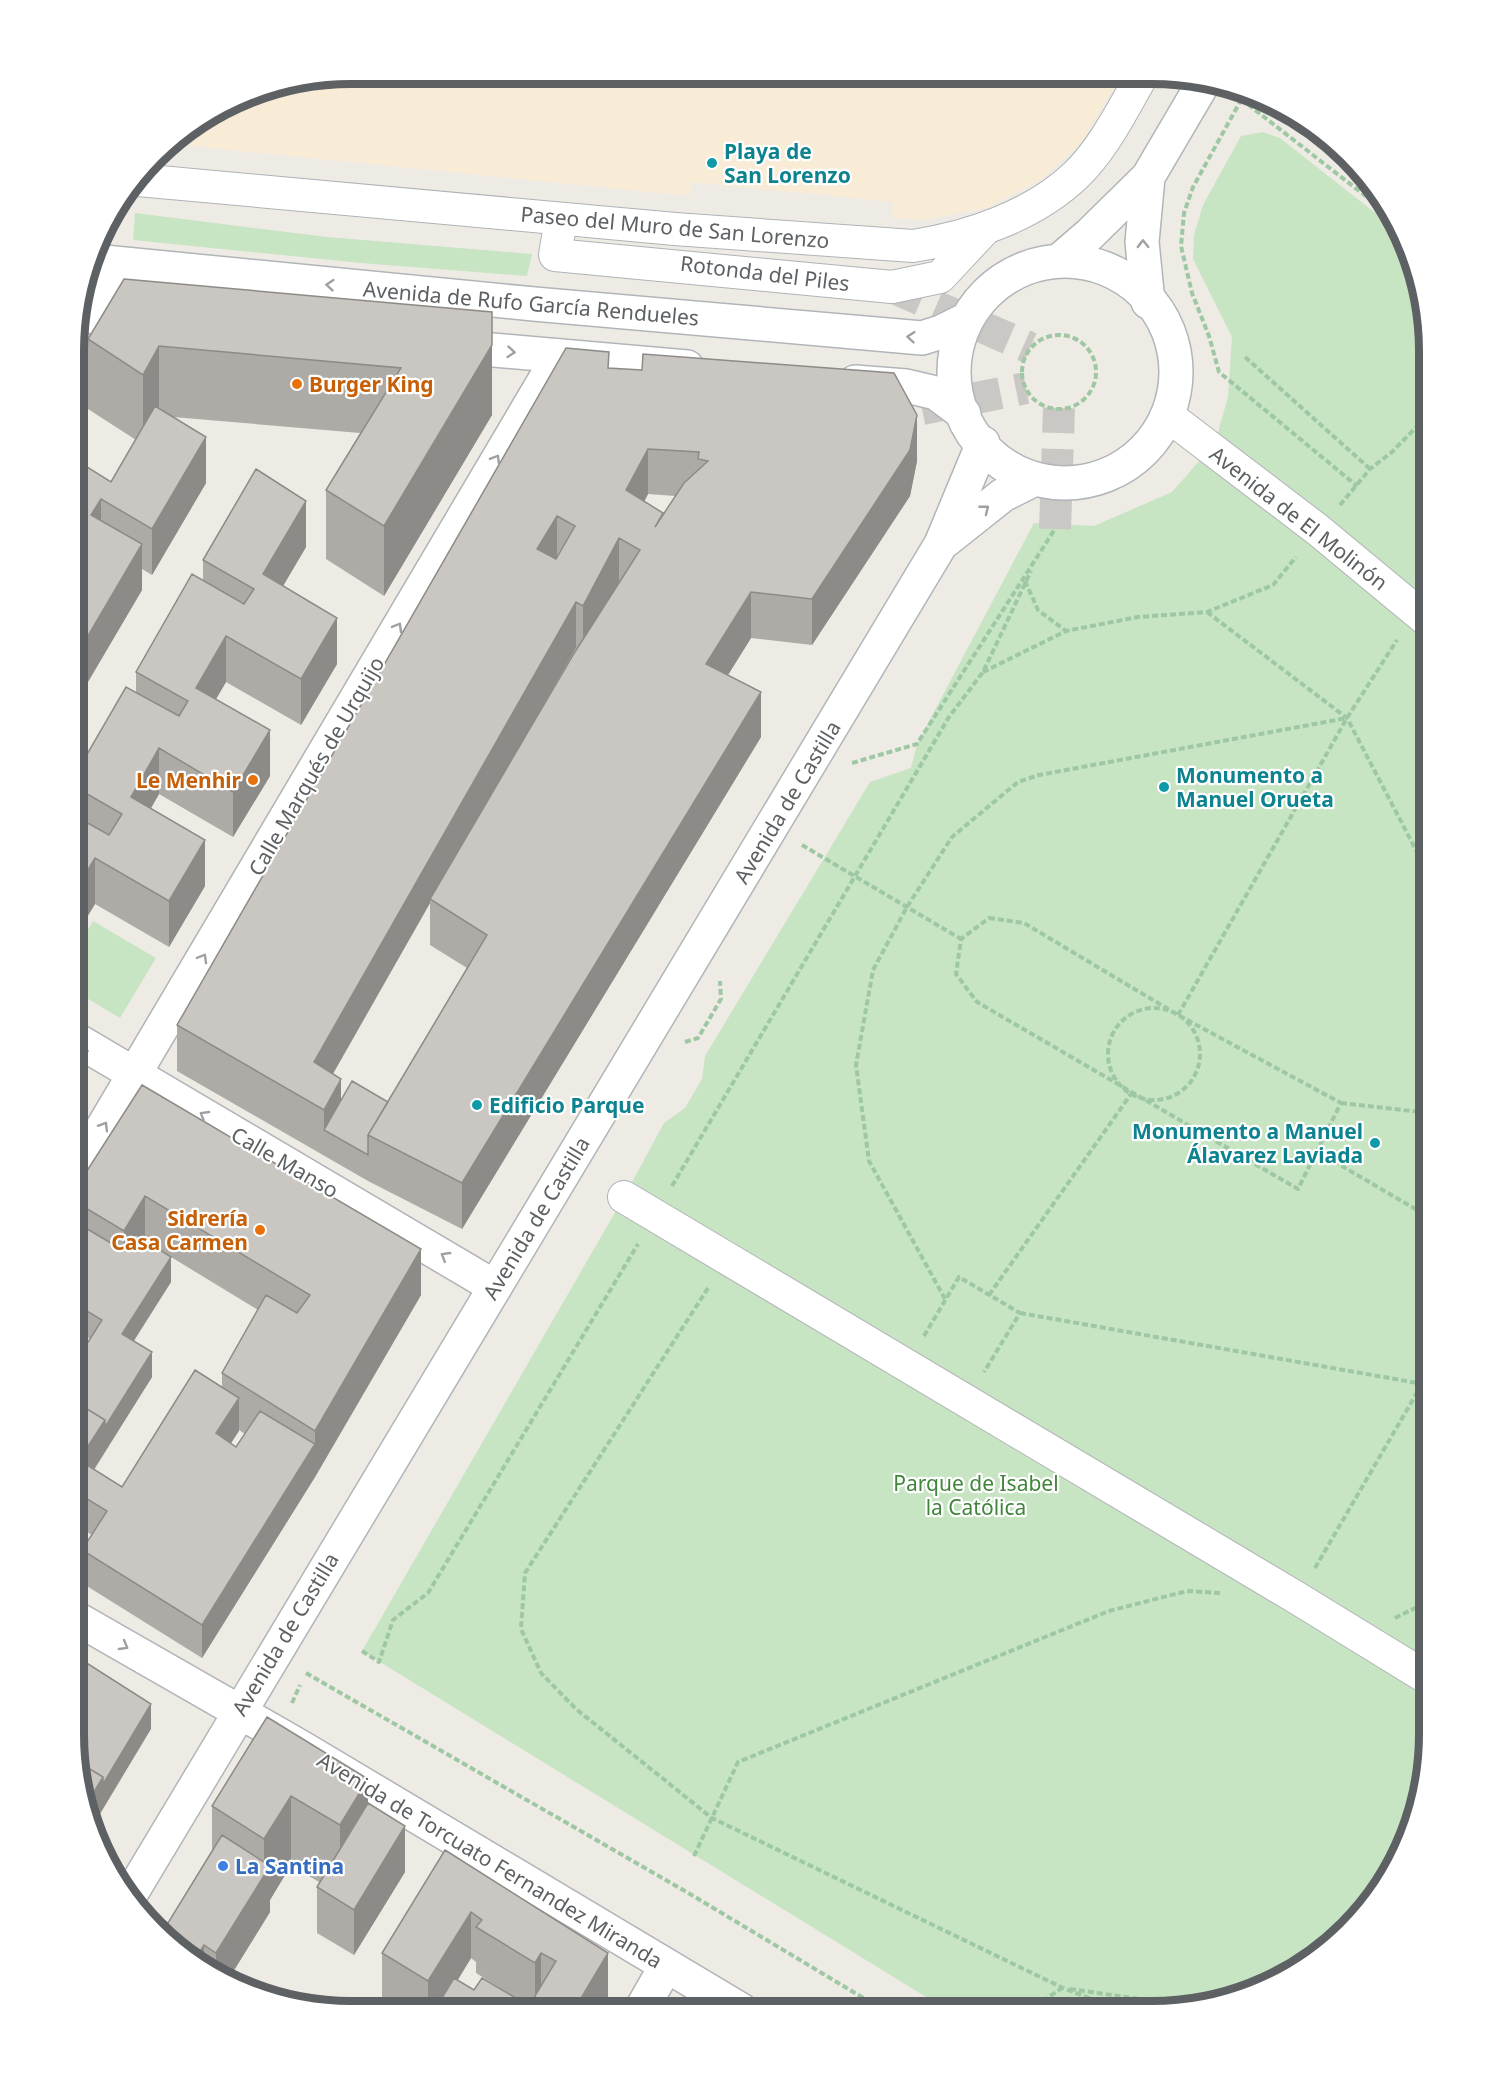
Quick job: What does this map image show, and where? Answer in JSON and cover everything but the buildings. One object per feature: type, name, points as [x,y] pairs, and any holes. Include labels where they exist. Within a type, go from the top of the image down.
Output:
[{"type":"main road","points":[[1060,260],[1089,235],[1150,174],[1200,88]]},
{"type":"main road","points":[[1148,302],[1142,242],[1150,174]]},
{"type":"main road","points":[[1060,260],[1104,265],[1130,282],[1148,302],[1173,344],[1177,386],[1161,433],[1144,453],[1129,465],[1098,479],[1072,486],[1033,480],[1001,465],[964,414],[954,392],[951,369],[953,347],[965,320],[990,289],[1024,267],[1060,260]]},
{"type":"main road","name":"Avenida de Rufo García Rendueles","points":[[99,262],[213,274],[922,338],[941,332],[965,320]]},
{"type":"main road","points":[[88,306],[111,286],[153,276],[213,274]]},
{"type":"main road","points":[[86,319],[175,324]]},
{"type":"main road","points":[[414,344],[720,370]]},
{"type":"main road","name":"Calle Marqués de Urquijo","points":[[84,1159],[559,356]]},
{"type":"main road","points":[[821,379],[906,386],[936,393],[964,414]]},
{"type":"main road","name":"Avenida de Castilla","points":[[134,1890],[941,544],[983,443]]},
{"type":"main road","name":"Avenida de Castilla","points":[[941,544],[1003,495],[1033,480]]},
{"type":"main road","name":"Calle Manso","points":[[84,1044],[495,1287]]},
{"type":"main road","name":"Avenida de Torcuato Fernandez Miranda","points":[[84,1623],[239,1712],[726,2001]]},
{"type":"main road","points":[[645,2001],[666,1966]]},
{"type":"street","name":"Paseo del Muro de San Lorenzo","points":[[145,181],[675,229],[913,246],[949,240],[987,227],[1032,207],[1075,176],[1105,140],[1137,84]]},
{"type":"street","points":[[561,219],[555,255],[670,265]]},
{"type":"street","name":"Rotonda del Piles","points":[[675,229],[670,265],[892,287],[940,277],[987,227]]},
{"type":"street","name":"Avenida de El Molinón","points":[[1167,415],[1318,530],[1419,614]]},
{"type":"street","points":[[624,1197],[1298,1598],[1419,1673]]},
{"type":"path","points":[[1241,99],[1373,202]]},
{"type":"path","points":[[1241,99],[1193,188],[1184,213],[1181,246],[1192,293],[1209,336],[1219,372],[1357,486]]},
{"type":"path","points":[[1055,335],[1073,337],[1081,342],[1089,349],[1096,368],[1095,380],[1084,399],[1071,406],[1059,408],[1044,405],[1031,396],[1022,373],[1024,358],[1030,348],[1038,341],[1055,335]]},
{"type":"path","points":[[1245,357],[1370,469],[1392,452],[1419,425]]},
{"type":"path","points":[[843,766],[917,744],[1054,529]]},
{"type":"path","points":[[1024,579],[1038,610],[1066,631]]},
{"type":"path","points":[[362,1651],[379,1662],[393,1620],[428,1593],[655,1216],[949,717],[983,672],[1024,579]]},
{"type":"path","points":[[983,672],[1066,631],[1138,617],[1207,612],[1273,585]]},
{"type":"path","points":[[1207,612],[1347,718],[1419,856]]},
{"type":"path","points":[[1178,1015],[1347,718],[1419,622]]},
{"type":"path","points":[[945,1299],[870,1161],[856,1065],[873,970],[907,907],[952,837],[1017,782],[1039,775],[1347,718]]},
{"type":"path","points":[[796,842],[961,939]]},
{"type":"path","points":[[1341,1103],[1298,1189],[1131,1094],[977,1002],[956,974],[961,939],[989,918],[1024,923],[1178,1015],[1341,1103],[1419,1112]]},
{"type":"path","points":[[1165,1009],[1178,1015],[1190,1025],[1198,1039],[1200,1055],[1197,1070],[1190,1084],[1177,1094],[1162,1100],[1146,1099],[1131,1094],[1112,1072],[1108,1058],[1109,1044],[1115,1031],[1124,1019],[1136,1012],[1165,1009]]},
{"type":"path","points":[[989,1295],[1131,1094]]},
{"type":"path","points":[[1318,1152],[1419,1211]]},
{"type":"path","points":[[728,1257],[525,1573],[521,1602],[521,1629],[541,1673],[576,1709],[712,1818],[1063,1988],[1097,2001]]},
{"type":"path","points":[[907,1365],[959,1277],[1020,1313],[1419,1383]]},
{"type":"path","points":[[967,1401],[1020,1313]]},
{"type":"path","points":[[1298,1598],[1419,1389]]},
{"type":"path","points":[[694,1856],[738,1762],[1109,1611],[1187,1591],[1231,1594]]},
{"type":"path","points":[[306,1673],[685,1891],[868,2001]]},
{"type":"path","points":[[1043,2001],[1063,1988],[1153,2001]]},
{"type":"green space","name":"Parque de Isabel la Católica","points":[[1263,132],[1280,138],[1384,220],[1405,265],[1417,316],[1419,351],[1419,1734],[1417,1769],[1410,1803],[1399,1836],[1383,1868],[1364,1897],[1341,1923],[1315,1946],[1286,1965],[1254,1981],[1221,1992],[1187,1999],[933,2001],[362,1651],[624,1197],[664,1123],[685,1108],[702,1079],[705,1056],[870,782],[911,768],[917,744],[1034,523],[1094,526],[1172,492],[1215,443],[1228,397],[1232,337],[1193,259],[1194,235],[1203,205],[1241,136]]},
{"type":"green space","points":[[135,213],[327,237],[532,254],[527,276],[361,263],[133,240]]},
{"type":"green space","points":[[93,921],[156,958],[120,1018],[84,996],[84,936]]},
{"type":"sand","name":"Playa de San Lorenzo","points":[[351,84],[1115,84],[1081,143],[1039,181],[986,208],[924,220],[892,218],[893,202],[692,182],[689,196],[189,146],[190,138],[217,120],[249,104],[282,93],[316,86]]},
{"type":"tunnel","points":[[892,287],[1030,348]]},
{"type":"tunnel","points":[[922,409],[1026,388]]},
{"type":"tunnel","points":[[1055,529],[1059,408]]},
{"type":"place","name":"Playa de San Lorenzo","points":[[712,163]]},
{"type":"place","name":"Burger King","points":[[297,384]]},
{"type":"place","name":"Le Menhir","points":[[253,780]]},
{"type":"place","name":"Monumento a Manuel Orueta","points":[[1164,787]]},
{"type":"place","name":"Edificio Parque","points":[[477,1105]]},
{"type":"place","name":"Monumento a Manuel Álavarez Laviada","points":[[1375,1143]]},
{"type":"place","name":"Sidrería Casa Carmen","points":[[260,1230]]},
{"type":"place","name":"La Santina","points":[[223,1866]]}]
